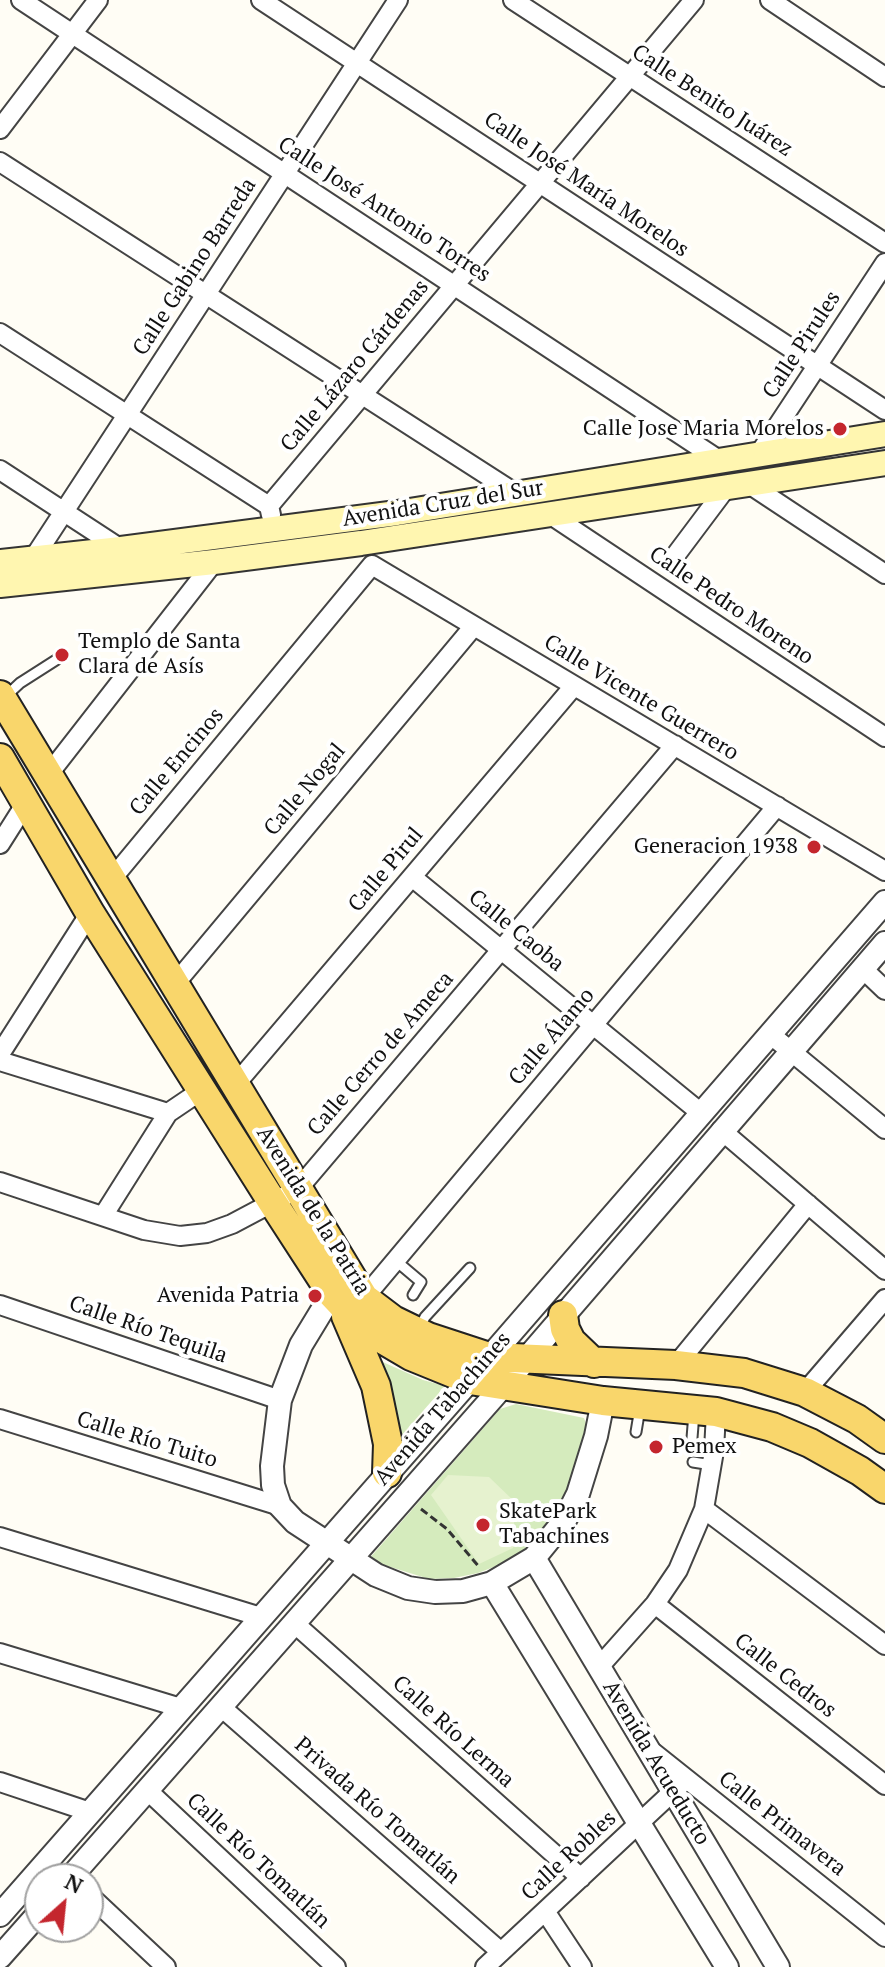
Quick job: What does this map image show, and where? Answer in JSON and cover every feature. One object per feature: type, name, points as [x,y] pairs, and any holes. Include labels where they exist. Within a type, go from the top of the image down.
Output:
[{"type":"main road","name":"Avenida Cruz del Sur","points":[[0,562],[121,549],[271,517],[397,513],[885,434]]},
{"type":"main road","name":"Avenida Cruz del Sur","points":[[0,585],[361,543],[885,463]]},
{"type":"main road","name":"Avenida de la Patria","points":[[1,697],[298,1189],[346,1299],[417,1332],[489,1357],[676,1365],[744,1373],[805,1392],[857,1419],[885,1439]]},
{"type":"main road","name":"Avenida de la Patria","points":[[0,758],[90,913],[273,1203],[365,1329],[387,1344],[470,1380],[603,1401],[638,1418],[772,1427],[810,1443],[885,1489]]},
{"type":"main road","points":[[346,1299],[376,1386],[388,1444],[387,1473]]},
{"type":"main road","points":[[563,1315],[571,1341],[594,1363]]},
{"type":"street","name":"Calle José Antonio Torres","points":[[21,0],[719,460]]},
{"type":"street","points":[[0,129],[98,0]]},
{"type":"street","name":"Calle José María Morelos","points":[[261,0],[885,410]]},
{"type":"street","name":"Calle Gabino Barreda","points":[[33,559],[398,0]]},
{"type":"street","name":"Calle Benito Juárez","points":[[513,0],[885,243]]},
{"type":"street","name":"Calle Lázaro Cárdenas","points":[[271,517],[362,395],[694,0]]},
{"type":"street","points":[[770,0],[885,77]]},
{"type":"street","points":[[0,162],[515,493]]},
{"type":"street","name":"Calle Pirules","points":[[759,454],[885,263]]},
{"type":"street","points":[[0,333],[127,415],[271,517]]},
{"type":"street","points":[[0,470],[121,549]]},
{"type":"street","points":[[672,560],[737,486],[885,574]]},
{"type":"street","name":"Calle Pedro Moreno","points":[[551,515],[885,737]]},
{"type":"street","points":[[361,543],[372,565]]},
{"type":"street","points":[[48,775],[214,562]]},
{"type":"street","name":"Calle Vicente Guerrero","points":[[372,565],[885,871]]},
{"type":"street","name":"Calle Encinos","points":[[111,880],[372,565]]},
{"type":"street","name":"Calle Nogal","points":[[174,985],[474,626]]},
{"type":"street","name":"Calle Pirul","points":[[235,1085],[574,686]]},
{"type":"street","name":"Calle Cerro de Ameca","points":[[0,1182],[144,1230],[180,1236],[207,1233],[298,1189],[675,745]]},
{"type":"street","points":[[0,844],[26,803]]},
{"type":"street","name":"Calle Álamo","points":[[346,1299],[395,1260],[777,806]]},
{"type":"street","name":"Calle Caoba","points":[[412,877],[701,1113]]},
{"type":"street","name":"Avenida Tabachines","points":[[5,1902],[90,1812],[885,902]]},
{"type":"street","points":[[0,1054],[90,913]]},
{"type":"street","name":"Avenida Tabachines","points":[[84,1863],[503,1386],[885,943]]},
{"type":"street","points":[[863,969],[885,990]]},
{"type":"street","points":[[770,1034],[885,1129]]},
{"type":"street","points":[[0,1061],[168,1113]]},
{"type":"street","points":[[103,1216],[168,1113],[202,1090]]},
{"type":"street","points":[[721,1130],[885,1270]]},
{"type":"street","points":[[676,1365],[808,1204]]},
{"type":"street","points":[[346,1299],[301,1345],[280,1400],[272,1466],[273,1485],[280,1506],[295,1522],[376,1575],[408,1588],[435,1592],[463,1591],[492,1583],[534,1558],[565,1520],[578,1494],[603,1401]]},
{"type":"street","points":[[805,1392],[885,1299]]},
{"type":"street","name":"Calle Río Tequila","points":[[0,1305],[280,1400]]},
{"type":"street","name":"Calle Río Tuito","points":[[0,1419],[280,1506]]},
{"type":"street","points":[[599,1667],[655,1604],[678,1570],[704,1509],[701,1420]]},
{"type":"street","points":[[704,1509],[885,1645]]},
{"type":"street","points":[[0,1537],[261,1617]]},
{"type":"street","name":"Avenida Acueducto","points":[[534,1558],[648,1749],[680,1785],[778,1967]]},
{"type":"street","name":"Avenida Acueducto","points":[[492,1583],[727,1967]]},
{"type":"street","name":"Calle Cedros","points":[[655,1604],[885,1785]]},
{"type":"street","name":"Calle Río Lerma","points":[[294,1623],[581,1878]]},
{"type":"street","points":[[0,1653],[181,1708]]},
{"type":"street","name":"Privada Río Tomatlán","points":[[220,1706],[501,1952]]},
{"type":"street","points":[[0,1782],[90,1812]]},
{"type":"street","name":"Calle Robles","points":[[485,1967],[680,1785]]},
{"type":"street","name":"Calle Primavera","points":[[680,1785],[885,1937]]},
{"type":"street","name":"Calle Río Tomatlán","points":[[147,1790],[336,1967]]},
{"type":"street","points":[[104,1909],[166,1967]]},
{"type":"street","points":[[545,1911],[582,1967]]},
{"type":"street","points":[[0,1957],[24,1930]]},
{"type":"lane","points":[[1,697],[56,660]]},
{"type":"lane","points":[[395,1260],[421,1282],[413,1295]]},
{"type":"lane","points":[[417,1332],[425,1317],[470,1268]]},
{"type":"path","points":[[405,1497],[447,1529],[492,1583]]},
{"type":"green space","points":[[376,1359],[423,1380],[445,1386],[393,1445]]},
{"type":"green space","points":[[516,1404],[584,1418],[588,1429],[565,1497],[548,1526],[527,1549],[504,1563],[454,1578],[429,1579],[368,1560],[500,1409]]},
{"type":"green space","name":"SkatePark Tabachines","points":[[448,1475],[489,1477],[515,1502],[513,1548],[479,1564],[431,1495]]},
{"type":"place","name":"Calle Jose Maria Morelos","points":[[840,429]]},
{"type":"place","name":"Templo de Santa Clara de Asís","points":[[62,655]]},
{"type":"place","name":"Generacion 1938","points":[[814,847]]},
{"type":"place","name":"Avenida Patria","points":[[315,1296]]},
{"type":"place","name":"Pemex","points":[[656,1447]]},
{"type":"place","name":"SkatePark Tabachines","points":[[483,1525]]}]
